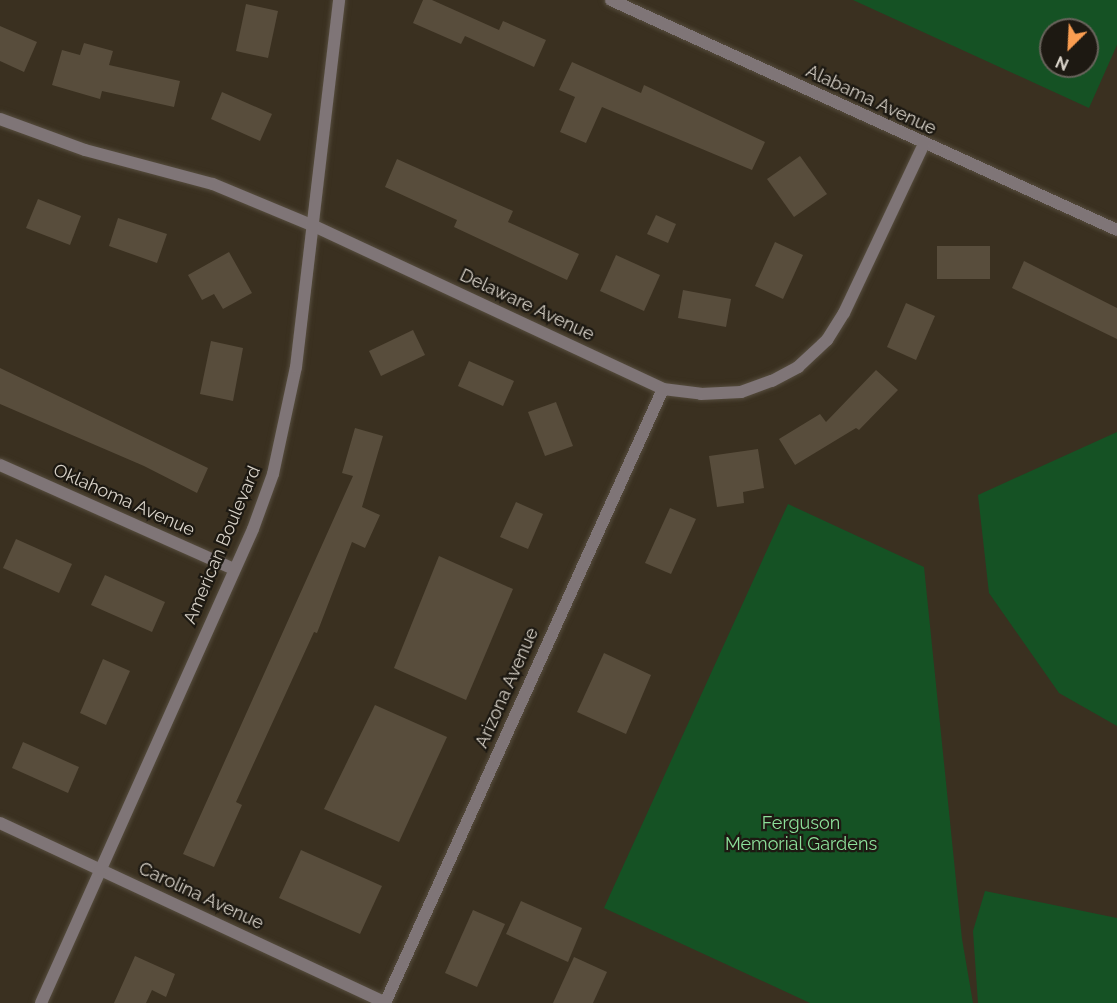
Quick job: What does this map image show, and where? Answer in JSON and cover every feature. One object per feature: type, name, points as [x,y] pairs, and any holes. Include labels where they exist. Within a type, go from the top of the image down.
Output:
[{"type":"street","name":"American Boulevard","points":[[41,1003],[234,569],[273,474],[296,367],[339,0]]},
{"type":"street","name":"Alabama Avenue","points":[[611,0],[1117,230]]},
{"type":"street","name":"Delaware Avenue","points":[[0,119],[85,150],[213,184],[314,226],[663,389],[701,394],[741,392],[798,367],[827,340],[844,313],[924,144]]},
{"type":"street","name":"Arizona Avenue","points":[[385,1003],[663,389]]},
{"type":"street","name":"Oklahoma Avenue","points":[[0,465],[234,569]]},
{"type":"street","name":"Carolina Avenue","points":[[0,823],[102,868],[385,1003]]},
{"type":"green space","points":[[853,0],[1117,0],[1117,45],[1089,108]]},
{"type":"green space","points":[[1117,432],[1117,726],[1059,693],[989,593],[978,495]]},
{"type":"green space","name":"Ferguson Memorial Gardens","points":[[788,504],[924,567],[962,939],[973,1003],[810,1003],[604,908]]},
{"type":"green space","points":[[985,891],[1117,918],[1117,1003],[978,1003],[973,931]]},
{"type":"building","points":[[423,0],[432,0],[499,30],[503,21],[546,40],[534,67],[465,36],[461,44],[413,23]]},
{"type":"building","points":[[246,4],[278,11],[268,58],[236,51]]},
{"type":"building","points":[[0,26],[37,42],[24,72],[0,61]]},
{"type":"building","points":[[84,43],[113,51],[109,65],[180,81],[174,107],[102,91],[100,99],[52,85],[62,50],[80,55]]},
{"type":"building","points":[[572,62],[641,93],[644,85],[765,142],[752,170],[602,107],[586,143],[560,132],[575,97],[559,90]]},
{"type":"building","points":[[222,92],[272,114],[260,141],[211,119]]},
{"type":"building","points":[[800,156],[827,194],[794,217],[767,179]]},
{"type":"building","points":[[397,159],[513,211],[508,222],[579,254],[567,280],[454,227],[457,220],[385,187]]},
{"type":"building","points":[[38,199],[81,216],[70,245],[26,228]]},
{"type":"building","points":[[656,215],[676,224],[668,243],[647,234]]},
{"type":"building","points":[[118,218],[167,234],[157,263],[109,246]]},
{"type":"building","points":[[775,242],[803,255],[783,299],[755,286]]},
{"type":"building","points":[[937,246],[990,246],[990,279],[937,279]]},
{"type":"building","points":[[229,252],[252,293],[223,309],[214,294],[202,300],[188,275]]},
{"type":"building","points":[[616,255],[660,275],[644,311],[600,291]]},
{"type":"building","points":[[1024,261],[1117,308],[1117,339],[1012,288]]},
{"type":"building","points":[[683,290],[731,299],[726,327],[678,318]]},
{"type":"building","points":[[906,303],[935,316],[916,360],[887,347]]},
{"type":"building","points":[[413,330],[425,355],[381,376],[369,351]]},
{"type":"building","points":[[211,341],[243,348],[233,401],[200,394]]},
{"type":"building","points":[[469,361],[514,381],[503,406],[458,386]]},
{"type":"building","points":[[0,368],[208,468],[197,493],[144,466],[0,404]]},
{"type":"building","points":[[876,370],[898,390],[859,430],[856,428],[795,465],[779,439],[820,414],[826,422]]},
{"type":"building","points":[[556,402],[573,446],[545,456],[528,412]]},
{"type":"building","points":[[355,428],[383,436],[362,507],[380,515],[365,548],[352,542],[317,633],[314,632],[236,802],[242,805],[214,867],[183,854],[353,476],[342,473]]},
{"type":"building","points":[[758,449],[764,488],[743,492],[744,503],[717,507],[709,456]]},
{"type":"building","points":[[516,502],[543,514],[528,549],[500,537]]},
{"type":"building","points":[[670,508],[696,519],[671,574],[645,563]]},
{"type":"building","points":[[16,539],[72,564],[59,593],[3,568]]},
{"type":"building","points":[[439,556],[513,589],[466,700],[394,668]]},
{"type":"building","points":[[105,575],[165,602],[152,632],[91,605]]},
{"type":"building","points":[[604,653],[651,675],[626,734],[577,712]]},
{"type":"building","points":[[103,659],[130,671],[106,725],[80,713]]},
{"type":"building","points":[[375,705],[447,737],[399,842],[324,809]]},
{"type":"building","points":[[23,742],[79,767],[68,793],[12,768]]},
{"type":"building","points":[[301,850],[382,886],[360,934],[279,898]]},
{"type":"building","points":[[521,901],[582,928],[568,962],[506,934]]},
{"type":"building","points":[[473,910],[505,924],[477,987],[445,973]]},
{"type":"building","points":[[135,956],[175,974],[166,997],[152,990],[146,1003],[114,1003]]},
{"type":"building","points":[[574,957],[607,972],[593,1003],[553,1003]]}]
